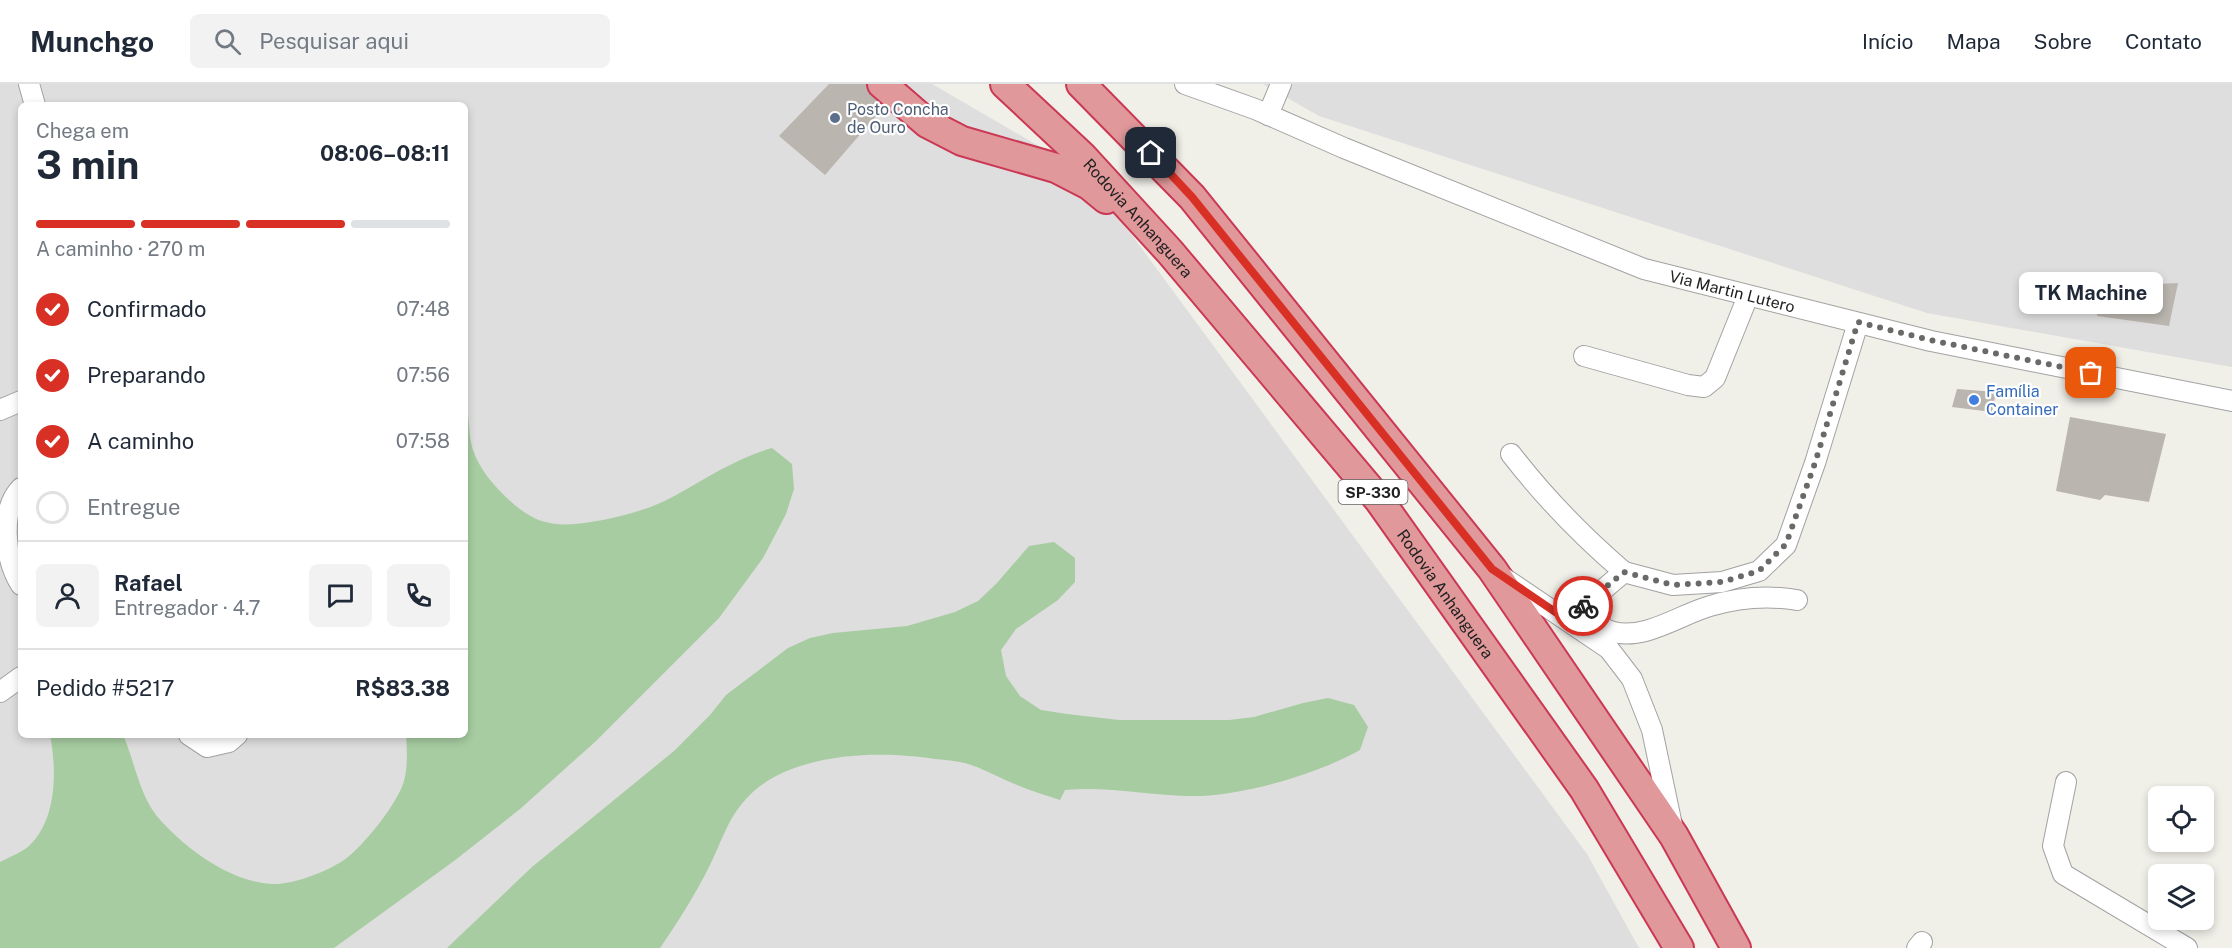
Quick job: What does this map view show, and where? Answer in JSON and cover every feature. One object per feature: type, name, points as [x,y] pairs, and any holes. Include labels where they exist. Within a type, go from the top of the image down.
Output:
[{"type":"highway","points":[[882,84],[927,123],[962,141],[1056,168],[1089,185],[1170,252]]},
{"type":"highway","name":"Rodovia Anhanguera","points":[[1005,84],[1083,157],[1170,252],[1379,500],[1584,789],[1679,948]]},
{"type":"highway","name":"SP-330","points":[[1081,84],[1192,197],[1492,569],[1674,836],[1736,948]]},
{"type":"street","points":[[29,84],[33,102]]},
{"type":"street","name":"Via Martin Lutero","points":[[1185,84],[1262,112],[1344,148],[1644,269],[1930,340],[2232,401]]},
{"type":"street","name":"Via Martin Lutero","points":[[1221,84],[1262,112]]},
{"type":"street","points":[[1262,112],[1281,84]]},
{"type":"street","points":[[1584,356],[1688,385],[1704,387],[1715,378],[1748,296]]},
{"type":"street","points":[[1511,454],[1538,488],[1584,537],[1624,572],[1673,585],[1722,582],[1759,571],[1786,544],[1815,463],[1858,322]]},
{"type":"street","points":[[0,411],[18,402]]},
{"type":"street","points":[[18,492],[6,506],[2,534],[13,573],[18,580]]},
{"type":"street","points":[[1492,569],[1572,616],[1612,632],[1642,633],[1710,606],[1740,599],[1769,596],[1797,600]]},
{"type":"street","points":[[1572,616],[1624,572]]},
{"type":"street","points":[[1572,616],[1609,649],[1632,679],[1652,730],[1674,836]]},
{"type":"street","points":[[0,692],[18,679]]},
{"type":"street","points":[[194,738],[207,747],[229,742],[234,738]]},
{"type":"street","points":[[2066,782],[2053,846],[2063,874],[2187,948]]},
{"type":"shaded area","points":[[0,84],[932,84],[1087,174],[1587,854],[1639,948],[0,948]]},
{"type":"shaded area","points":[[1263,84],[2232,84],[2232,367],[1927,313],[1319,116]]},
{"type":"green space","points":[[468,412],[471,444],[483,470],[497,488],[526,514],[555,524],[578,524],[635,512],[667,500],[712,474],[772,448],[792,464],[794,489],[786,514],[763,558],[719,618],[595,742],[520,809],[454,861],[334,948],[0,948],[0,862],[29,846],[45,823],[50,809],[54,779],[50,738],[124,738],[148,802],[154,813],[173,833],[198,854],[226,871],[256,882],[271,884],[299,880],[319,873],[352,854],[379,824],[395,801],[404,781],[406,738],[468,738]]},
{"type":"green space","points":[[1054,542],[1075,558],[1075,582],[1058,600],[1016,629],[1001,650],[1006,676],[1020,696],[1041,710],[1119,720],[1229,720],[1254,717],[1328,698],[1354,705],[1368,727],[1360,750],[1300,776],[1230,793],[1188,796],[1081,789],[1065,790],[1060,800],[1022,787],[977,767],[953,761],[912,756],[861,755],[809,763],[764,783],[740,806],[698,888],[660,948],[447,948],[532,867],[674,751],[710,715],[726,695],[788,648],[810,638],[833,633],[907,626],[955,612],[978,601],[1029,546]]},
{"type":"building","name":"Posto Concha de Ouro","points":[[829,84],[869,84],[889,101],[825,175],[779,136]]},
{"type":"building","points":[[2103,282],[2154,293],[2156,284],[2178,283],[2169,326],[2097,316]]},
{"type":"building","name":"Família Container","points":[[1957,389],[1996,392],[1992,412],[1952,407]]},
{"type":"building","points":[[2070,417],[2166,434],[2149,502],[2105,495],[2100,500],[2056,491]]},
{"type":"way so far","points":[[1583,606],[1624,572],[1673,585],[1722,582],[1759,571],[1786,544],[1815,463],[1858,322],[1930,340],[2091,373]]},
{"type":"place","name":"Posto Concha de Ouro","points":[[835,118]]},
{"type":"place","name":"TK Machine","points":[[2091,373]]},
{"type":"place","name":"Família Container","points":[[1974,400]]},
{"type":"route","points":[[1151,153],[1192,197],[1492,569],[1567,620],[1583,606]]}]
